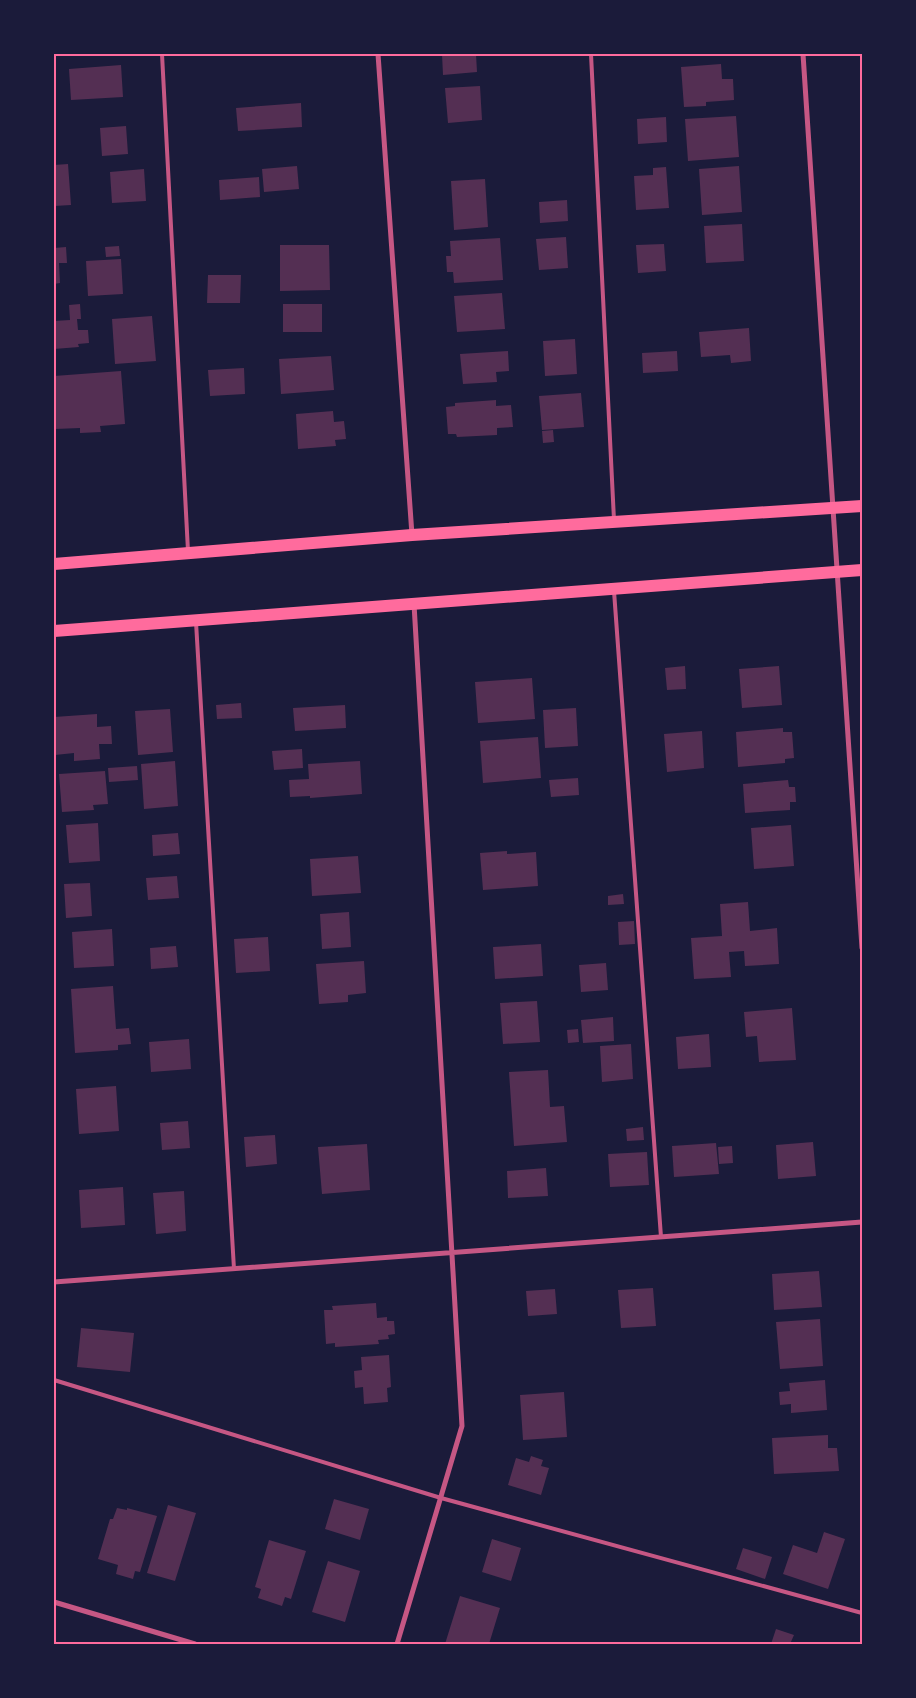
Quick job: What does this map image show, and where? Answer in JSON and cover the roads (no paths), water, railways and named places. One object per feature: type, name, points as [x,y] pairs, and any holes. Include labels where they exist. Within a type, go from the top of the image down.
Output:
[{"type":"main road","points":[[54,564],[412,535],[862,506]]},
{"type":"main road","points":[[54,631],[862,570]]},
{"type":"street","points":[[378,54],[412,535]]},
{"type":"street","points":[[803,54],[862,948]]},
{"type":"street","points":[[397,1644],[462,1426],[414,604]]},
{"type":"street","points":[[54,1282],[862,1222]]},
{"type":"street","points":[[54,1602],[195,1644]]},
{"type":"lane","points":[[162,54],[188,553]]},
{"type":"lane","points":[[591,54],[614,522]]},
{"type":"lane","points":[[614,589],[662,1237]]},
{"type":"lane","points":[[196,620],[234,1269]]},
{"type":"lane","points":[[54,1380],[441,1498],[862,1613]]}]
